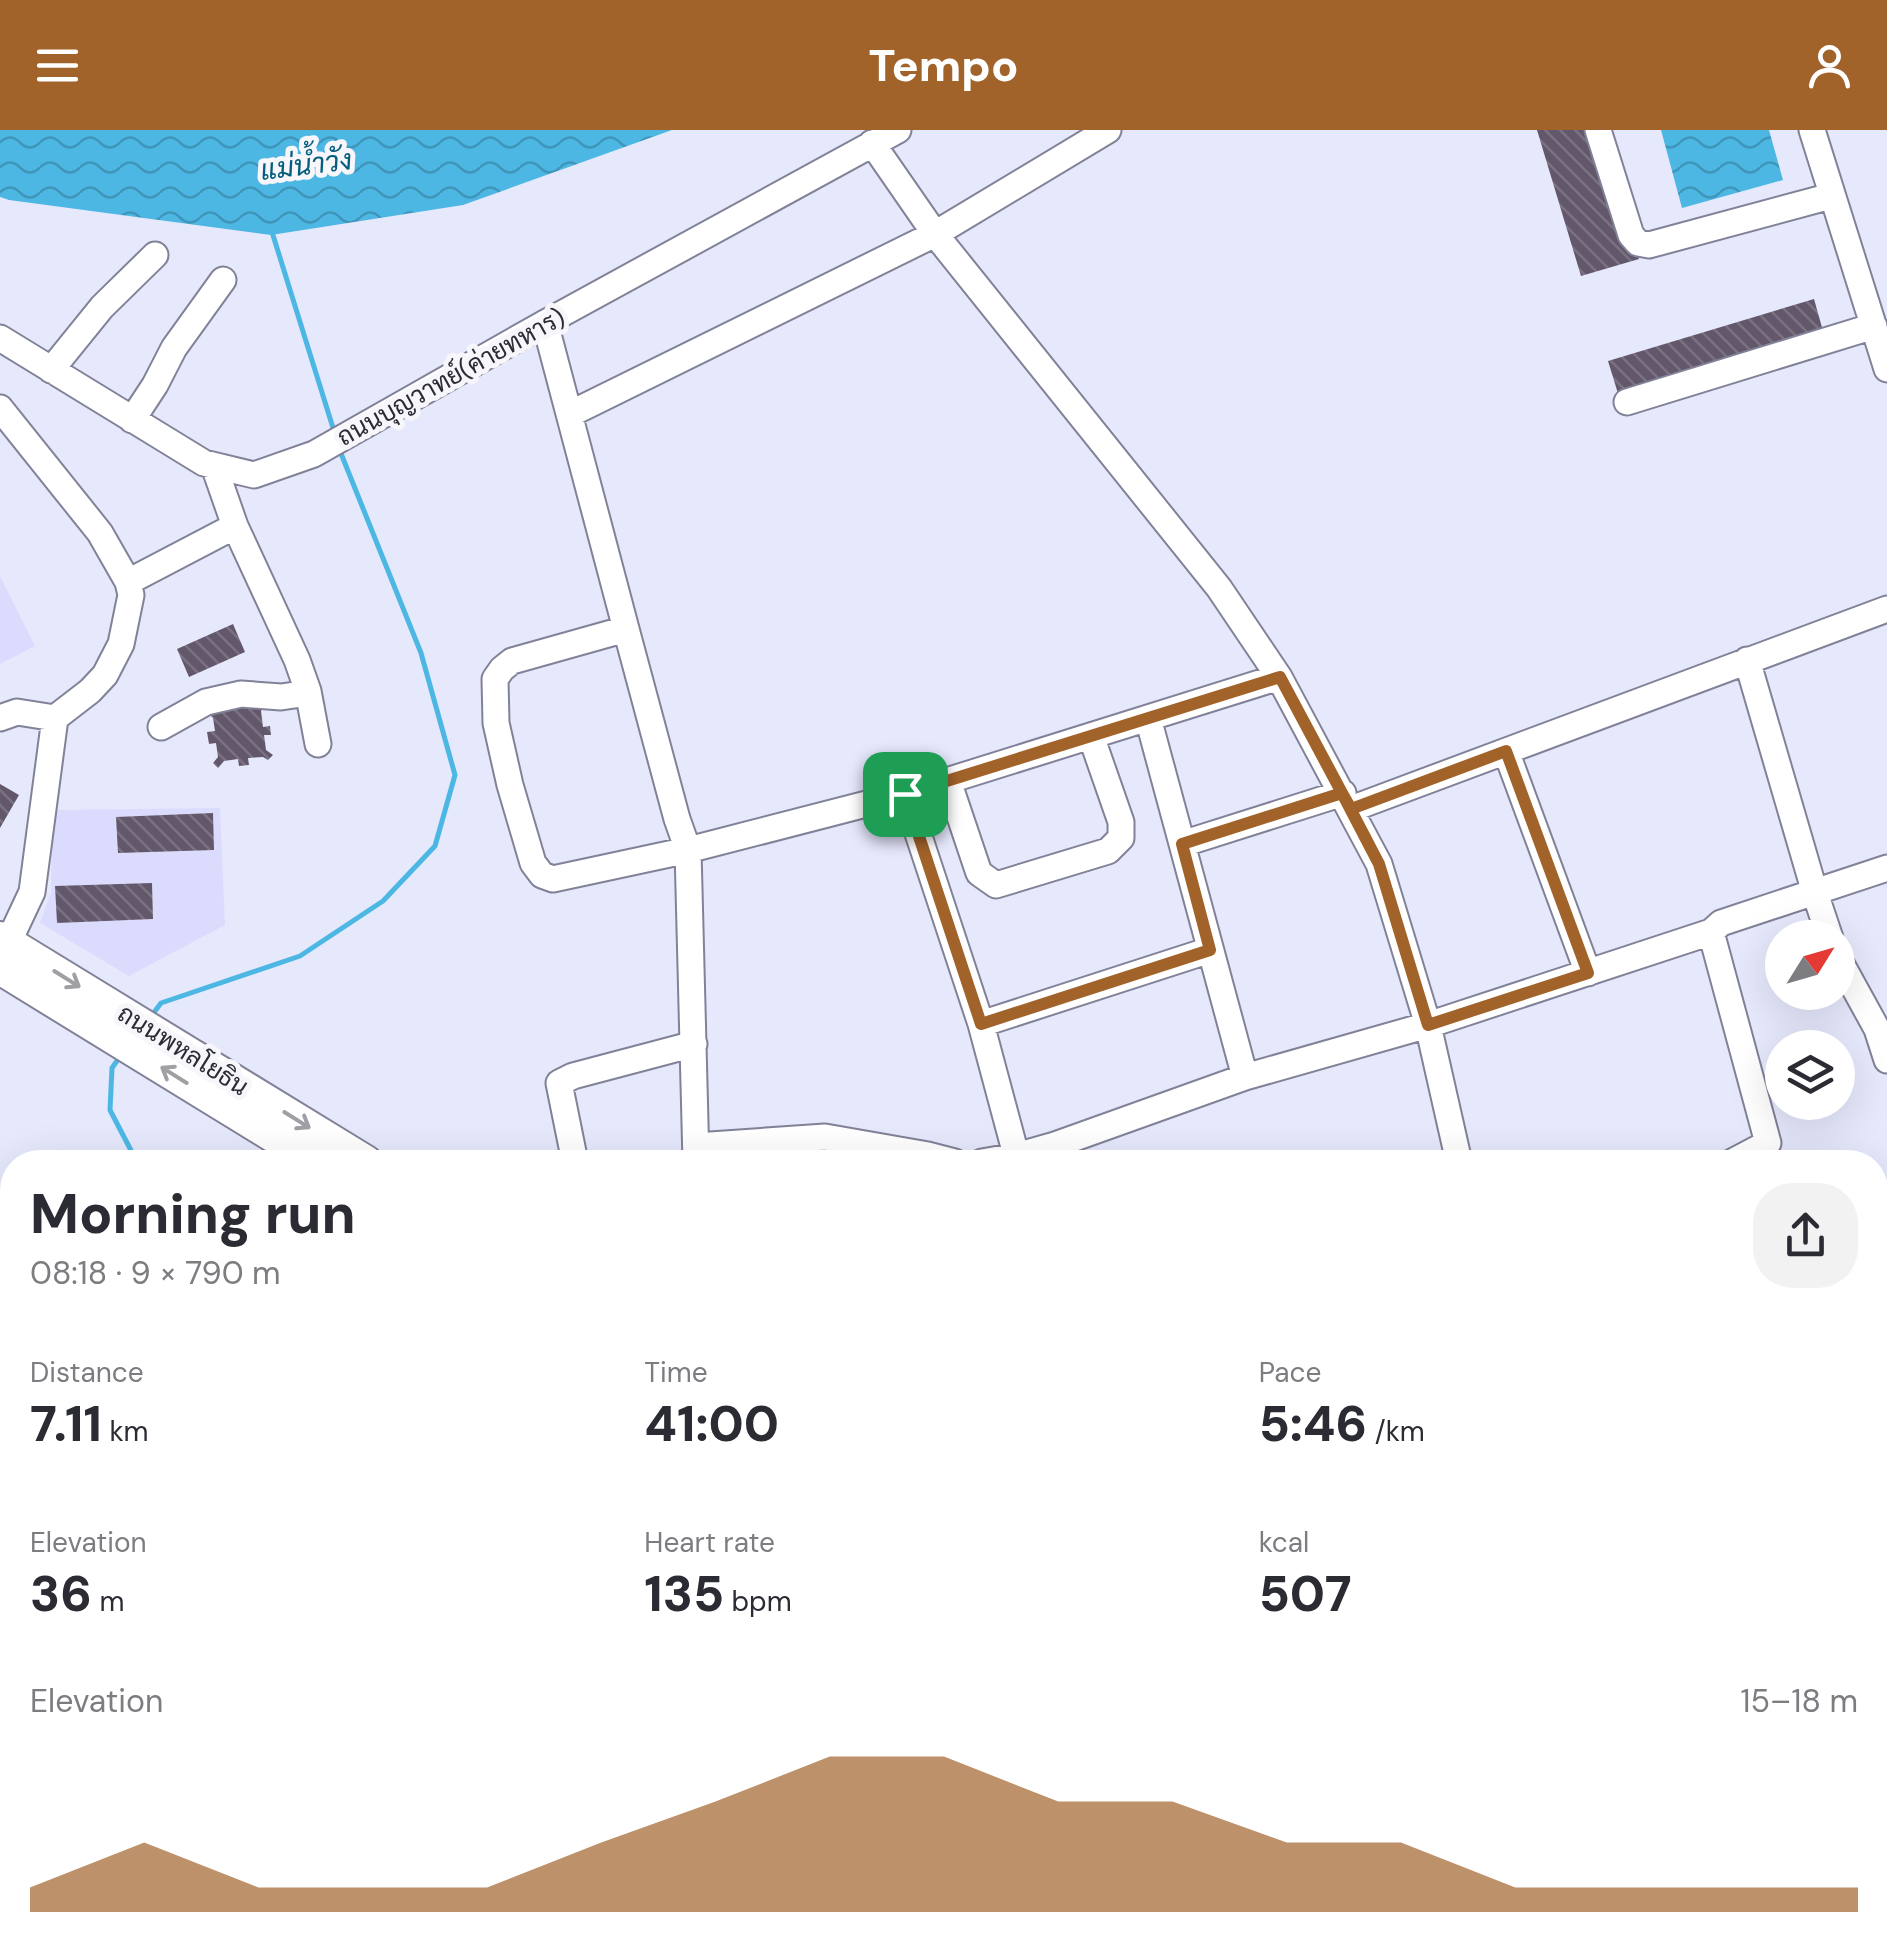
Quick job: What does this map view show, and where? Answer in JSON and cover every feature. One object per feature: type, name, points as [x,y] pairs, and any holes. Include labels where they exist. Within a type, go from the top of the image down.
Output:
[{"type":"main road","name":"ถนนพหลโยธิน","points":[[3,950],[299,1150]]},
{"type":"main road","name":"ถนนพหลโยธิน","points":[[130,1033],[344,1150]]},
{"type":"street","name":"ถนนบุญวาทย์(ค่ายทหาร)","points":[[0,338],[204,463],[254,475],[314,454],[898,130]]},
{"type":"street","points":[[570,414],[935,234],[1108,130]]},
{"type":"street","points":[[1598,130],[1631,236],[1638,243],[1649,245],[1831,196]]},
{"type":"street","points":[[1812,130],[1887,369]]},
{"type":"street","points":[[872,143],[935,234],[1218,588],[1280,677],[1379,864],[1428,1025],[1456,1150]]},
{"type":"street","points":[[52,370],[102,308],[155,255]]},
{"type":"street","points":[[132,420],[174,348],[223,280]]},
{"type":"street","points":[[545,323],[688,850],[696,1150]]},
{"type":"street","points":[[1627,402],[1874,326]]},
{"type":"street","points":[[0,408],[100,533],[128,582],[130,607],[121,644],[105,676],[55,718],[32,892],[3,950]]},
{"type":"street","points":[[214,466],[235,526],[289,642],[308,693],[318,744]]},
{"type":"street","points":[[128,582],[235,526]]},
{"type":"street","points":[[1182,844],[1347,801],[1506,751],[1887,608]]},
{"type":"street","points":[[626,628],[512,661],[496,679],[496,722],[510,785],[534,863],[542,874],[553,879],[688,850],[905,794],[1280,677]]},
{"type":"street","points":[[1747,660],[1824,920]]},
{"type":"street","points":[[161,727],[206,702],[240,694],[280,697],[308,693]]},
{"type":"street","points":[[0,718],[17,712],[55,718]]},
{"type":"street","points":[[1148,718],[1245,1077]]},
{"type":"street","points":[[948,781],[980,873],[996,885],[1108,851],[1121,838],[1121,822],[1091,736]]},
{"type":"street","points":[[1506,751],[1588,973]]},
{"type":"street","points":[[905,794],[981,1024],[1014,1150]]},
{"type":"street","points":[[1044,1150],[1245,1077],[1428,1025],[1588,973],[1712,932],[1721,923],[1887,868]]},
{"type":"street","points":[[1712,932],[1768,1143],[1755,1150]]},
{"type":"street","points":[[981,1024],[1210,950]]},
{"type":"street","points":[[1855,990],[1887,1060]]},
{"type":"street","points":[[573,1150],[559,1084],[574,1076],[694,1044]]},
{"type":"street","points":[[726,1150],[824,1137],[904,1150]]},
{"type":"shaded area","points":[[0,576],[35,646],[0,664]]},
{"type":"shaded area","points":[[220,808],[225,925],[129,976],[40,923],[51,892],[52,810]]},
{"type":"water","name":"แม่น้ำวัง","points":[[0,130],[672,130],[463,205],[271,235],[0,197]]},
{"type":"water","points":[[1661,130],[1769,130],[1783,180],[1682,208]]},
{"type":"building","points":[[1537,130],[1587,130],[1639,259],[1581,276]]},
{"type":"building","points":[[1814,299],[1825,338],[1620,400],[1608,361]]},
{"type":"building","points":[[233,624],[245,652],[189,677],[177,649]]},
{"type":"building","points":[[241,700],[243,708],[265,704],[261,711],[263,727],[270,726],[271,735],[264,735],[266,750],[273,755],[268,760],[248,758],[249,765],[239,766],[238,759],[224,761],[218,768],[213,763],[218,757],[216,743],[209,744],[207,732],[215,731],[213,718],[207,712]]},
{"type":"building","points":[[0,784],[19,795],[0,828]]},
{"type":"building","points":[[213,813],[214,850],[118,853],[116,817]]},
{"type":"building","points":[[152,883],[153,919],[57,923],[55,886]]},
{"type":"waterway","points":[[272,232],[334,431]]},
{"type":"waterway","points":[[152,1015],[161,1003],[300,956],[383,901],[435,846],[455,775],[421,653],[340,451]]},
{"type":"waterway","points":[[121,1055],[112,1068],[110,1110],[131,1150]]},
{"type":"route","points":[[1280,677],[1351,809],[1506,751],[1588,973],[1428,1025],[1379,864],[1342,793],[1182,844],[1210,950],[981,1024],[905,794],[1280,677]]}]
